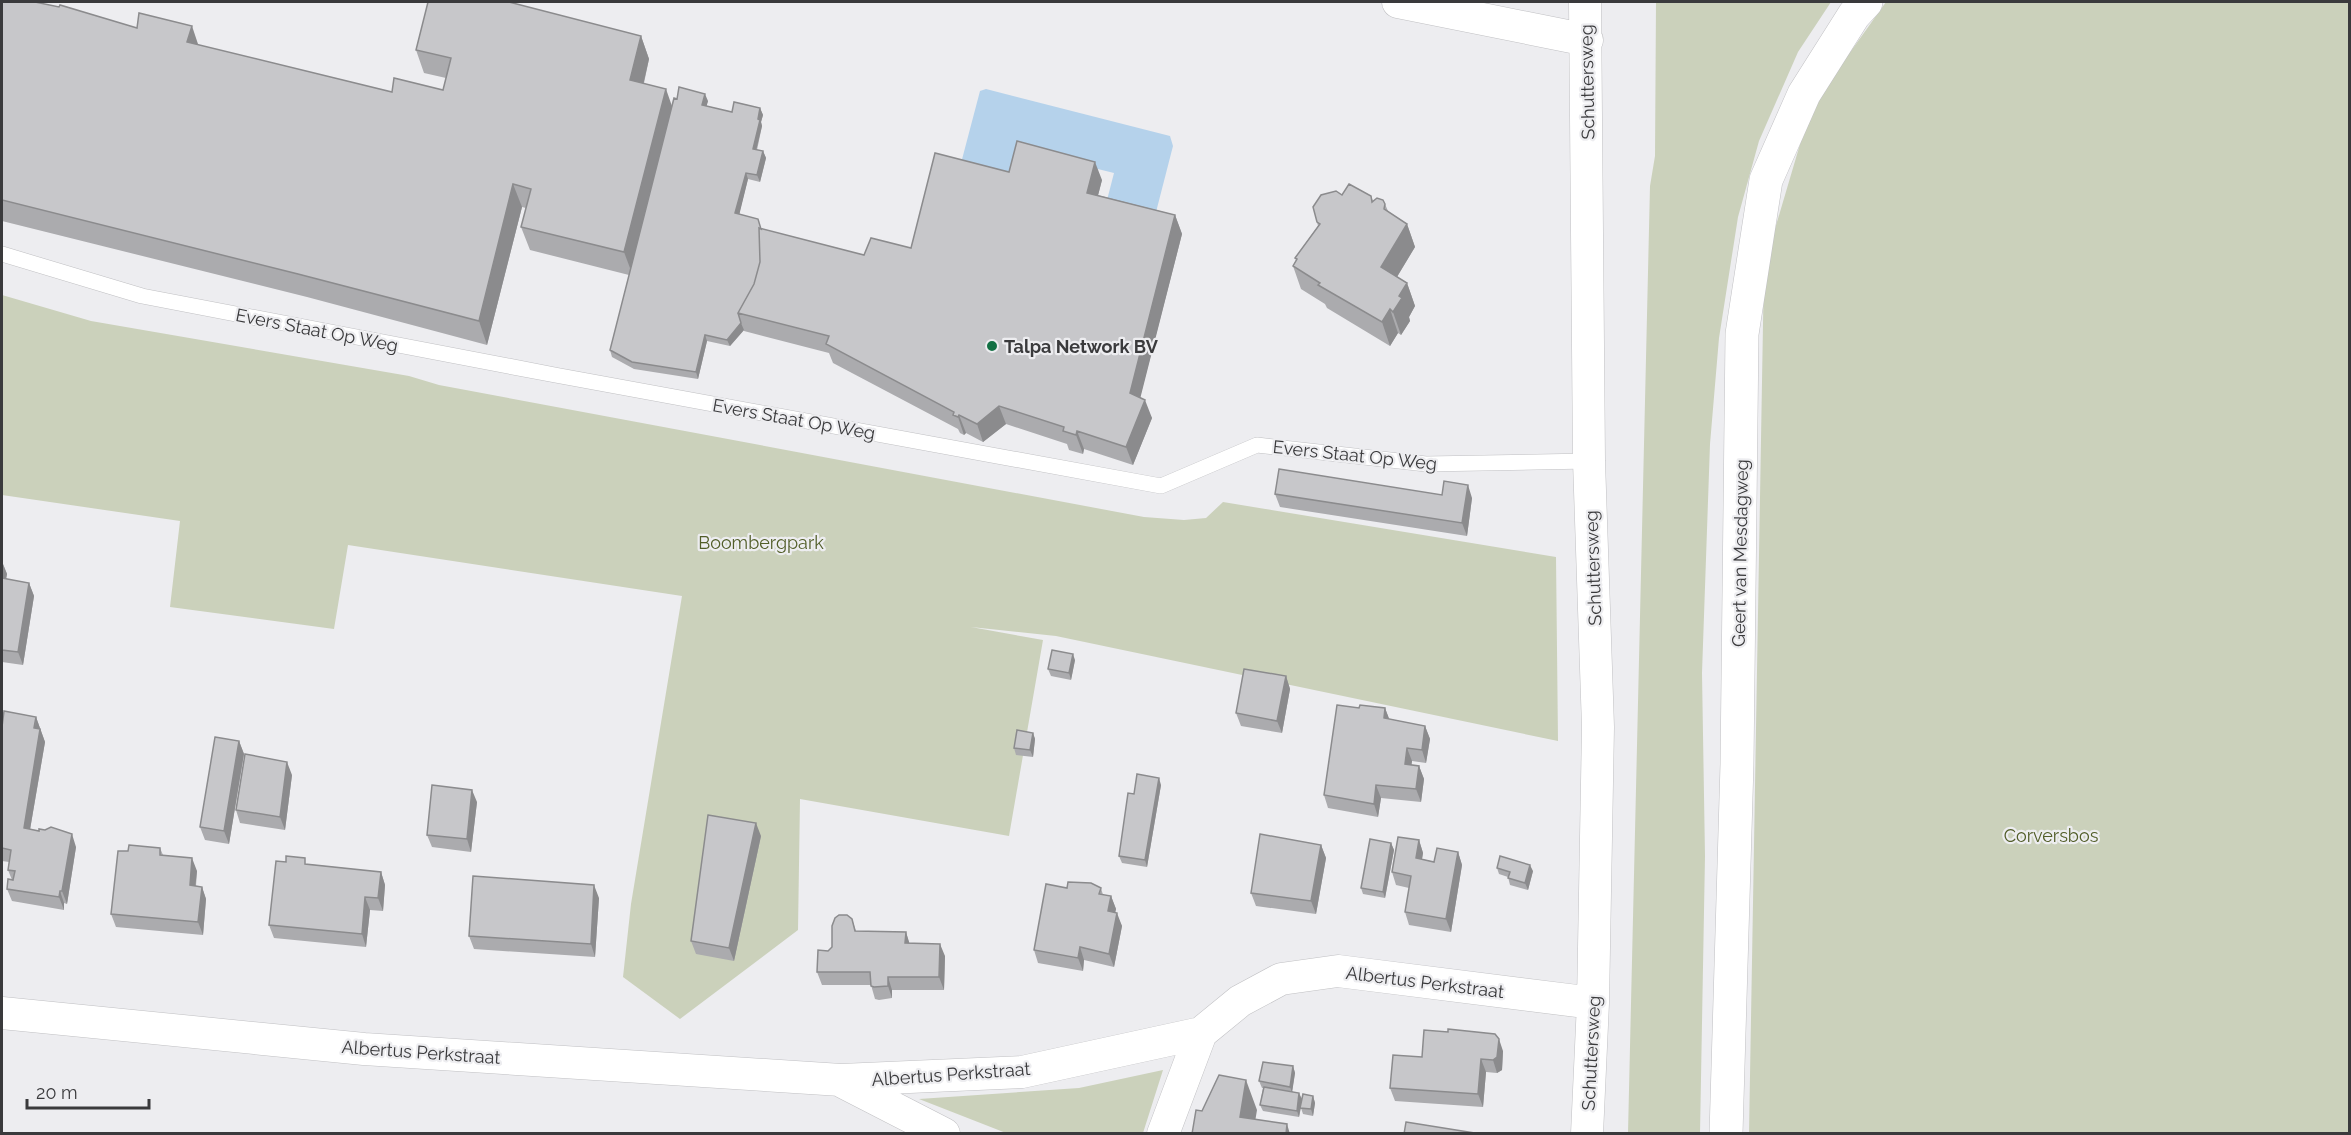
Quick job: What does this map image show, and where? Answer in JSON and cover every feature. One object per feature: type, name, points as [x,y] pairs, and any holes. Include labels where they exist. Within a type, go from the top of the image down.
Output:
[{"type":"main road","name":"Geert van Mesdagweg","points":[[1726,1134],[1737,764],[1742,334],[1766,180],[1804,94],[1854,15],[1866,2]]},
{"type":"street","points":[[1398,2],[1587,40]]},
{"type":"street","name":"Schuttersweg","points":[[1585,2],[1589,461],[1598,727],[1593,1003],[1587,1134]]},
{"type":"street","name":"Albertus Perkstraat","points":[[2,1013],[364,1049],[841,1080],[1022,1072],[1201,1033],[1240,1001],[1281,980],[1338,971],[1593,1003]]},
{"type":"street","points":[[1163,1134],[1201,1033]]},
{"type":"street","name":"Albertus Perkstraat","points":[[841,1080],[944,1134]]},
{"type":"lane","name":"Evers Staat Op Weg","points":[[2,254],[142,296],[555,375],[1161,486],[1257,445],[1426,464],[1589,461]]},
{"type":"green space","points":[[1656,2],[1831,2],[1798,52],[1759,141],[1738,217],[1719,338],[1710,444],[1702,673],[1705,856],[1700,1134],[1628,1133],[1650,186],[1655,156]]},
{"type":"green space","name":"Corversbos","points":[[1886,2],[2349,2],[2349,1133],[1749,1134],[1764,266],[1811,107]]},
{"type":"green space","name":"Boombergpark","points":[[2,295],[91,321],[409,376],[439,385],[1144,517],[1184,520],[1206,518],[1223,502],[1556,557],[1558,741],[1056,636],[971,627],[1043,640],[1009,836],[800,799],[798,930],[680,1019],[623,977],[631,904],[682,596],[348,545],[334,629],[170,607],[180,521],[2,495]]},
{"type":"green space","points":[[1163,1070],[1143,1133],[1006,1133],[919,1099],[1079,1088]]},
{"type":"water","points":[[986,89],[1170,136],[1173,146],[1155,216],[1106,204],[1114,173],[1017,149],[1009,179],[960,167],[980,91]]},
{"type":"building","points":[[2,2],[35,2],[59,7],[60,5],[137,28],[139,13],[192,26],[187,42],[392,92],[394,78],[443,90],[451,58],[416,50],[428,2],[509,2],[641,36],[630,80],[666,89],[624,252],[521,227],[531,189],[513,184],[479,321],[2,200]]},
{"type":"building","points":[[679,87],[705,94],[702,105],[732,112],[734,102],[760,108],[758,119],[760,120],[753,149],[763,151],[757,175],[746,173],[735,213],[758,219],[761,229],[759,228],[760,262],[754,284],[738,313],[741,323],[727,340],[705,335],[696,372],[632,362],[610,350],[674,98],[677,99]]},
{"type":"building","points":[[1017,141],[1095,162],[1087,193],[1175,215],[1130,393],[1145,400],[1126,447],[1077,431],[1076,435],[1063,431],[1064,427],[999,406],[977,424],[959,415],[958,417],[953,415],[954,412],[826,344],[829,336],[738,313],[754,284],[760,262],[759,228],[864,255],[871,238],[911,248],[935,153],[1009,172]]},
{"type":"building","points":[[1349,184],[1371,196],[1372,202],[1377,198],[1383,200],[1384,209],[1407,224],[1381,267],[1407,283],[1399,296],[1402,298],[1393,312],[1390,309],[1382,322],[1318,285],[1320,283],[1293,266],[1297,259],[1295,258],[1320,224],[1317,222],[1313,207],[1321,195],[1336,191],[1342,195]]},
{"type":"building","points":[[1279,469],[1442,495],[1444,481],[1468,485],[1462,523],[1275,494]]},
{"type":"building","points":[[2,578],[29,583],[18,652],[2,650]]},
{"type":"building","points":[[1052,650],[1073,654],[1069,673],[1048,669]]},
{"type":"building","points":[[1244,669],[1286,676],[1277,721],[1236,713]]},
{"type":"building","points":[[1337,705],[1385,708],[1384,718],[1425,726],[1422,750],[1407,748],[1405,764],[1419,766],[1416,789],[1376,785],[1374,804],[1324,795]]},
{"type":"building","points":[[4,711],[36,717],[34,728],[40,729],[24,828],[39,831],[39,829],[45,830],[51,827],[72,834],[59,897],[7,889],[8,879],[13,880],[15,871],[8,870],[11,850],[2,848]]},
{"type":"building","points":[[1017,730],[1033,733],[1030,750],[1014,748]]},
{"type":"building","points":[[215,737],[239,741],[224,831],[200,827]]},
{"type":"building","points":[[245,754],[287,762],[280,817],[236,810]]},
{"type":"building","points":[[1137,774],[1159,778],[1145,860],[1119,856],[1128,793],[1134,794]]},
{"type":"building","points":[[432,785],[472,790],[467,839],[427,835]]},
{"type":"building","points":[[708,815],[756,823],[729,948],[691,941]]},
{"type":"building","points":[[1260,834],[1321,845],[1311,901],[1251,893]]},
{"type":"building","points":[[1398,837],[1419,840],[1416,858],[1434,862],[1437,848],[1458,852],[1446,919],[1405,912],[1411,876],[1392,872]]},
{"type":"building","points":[[1370,839],[1391,843],[1383,892],[1361,888]]},
{"type":"building","points":[[129,845],[160,848],[160,855],[192,858],[190,885],[202,887],[198,922],[111,914],[118,851],[128,851]]},
{"type":"building","points":[[286,856],[305,858],[305,864],[381,872],[378,898],[365,897],[362,934],[269,925],[276,861],[286,862]]},
{"type":"building","points":[[1500,856],[1530,865],[1525,883],[1508,878],[1510,872],[1497,868]]},
{"type":"building","points":[[473,876],[594,885],[591,944],[469,936]]},
{"type":"building","points":[[1068,882],[1091,883],[1101,888],[1099,894],[1111,896],[1108,911],[1117,913],[1109,954],[1080,947],[1078,958],[1034,950],[1046,884],[1067,888]]},
{"type":"building","points":[[839,915],[847,915],[852,919],[855,931],[906,932],[905,943],[940,944],[939,977],[888,977],[888,986],[874,987],[871,986],[870,972],[817,972],[818,950],[828,951],[832,947],[832,926]]},
{"type":"building","points":[[1448,1029],[1495,1034],[1499,1039],[1497,1057],[1493,1060],[1481,1059],[1478,1094],[1390,1088],[1393,1055],[1422,1057],[1424,1030],[1448,1032]]},
{"type":"building","points":[[1263,1062],[1293,1066],[1290,1087],[1259,1081]]},
{"type":"building","points":[[1219,1075],[1246,1080],[1240,1117],[1287,1124],[1286,1134],[1192,1134],[1196,1110],[1202,1111]]},
{"type":"building","points":[[1264,1087],[1299,1093],[1297,1111],[1260,1105]]},
{"type":"building","points":[[1303,1094],[1313,1096],[1311,1109],[1300,1108]]},
{"type":"building","points":[[1406,1122],[1481,1134],[1404,1134]]},
{"type":"place","name":"Talpa Network BV","points":[[992,346]]}]
